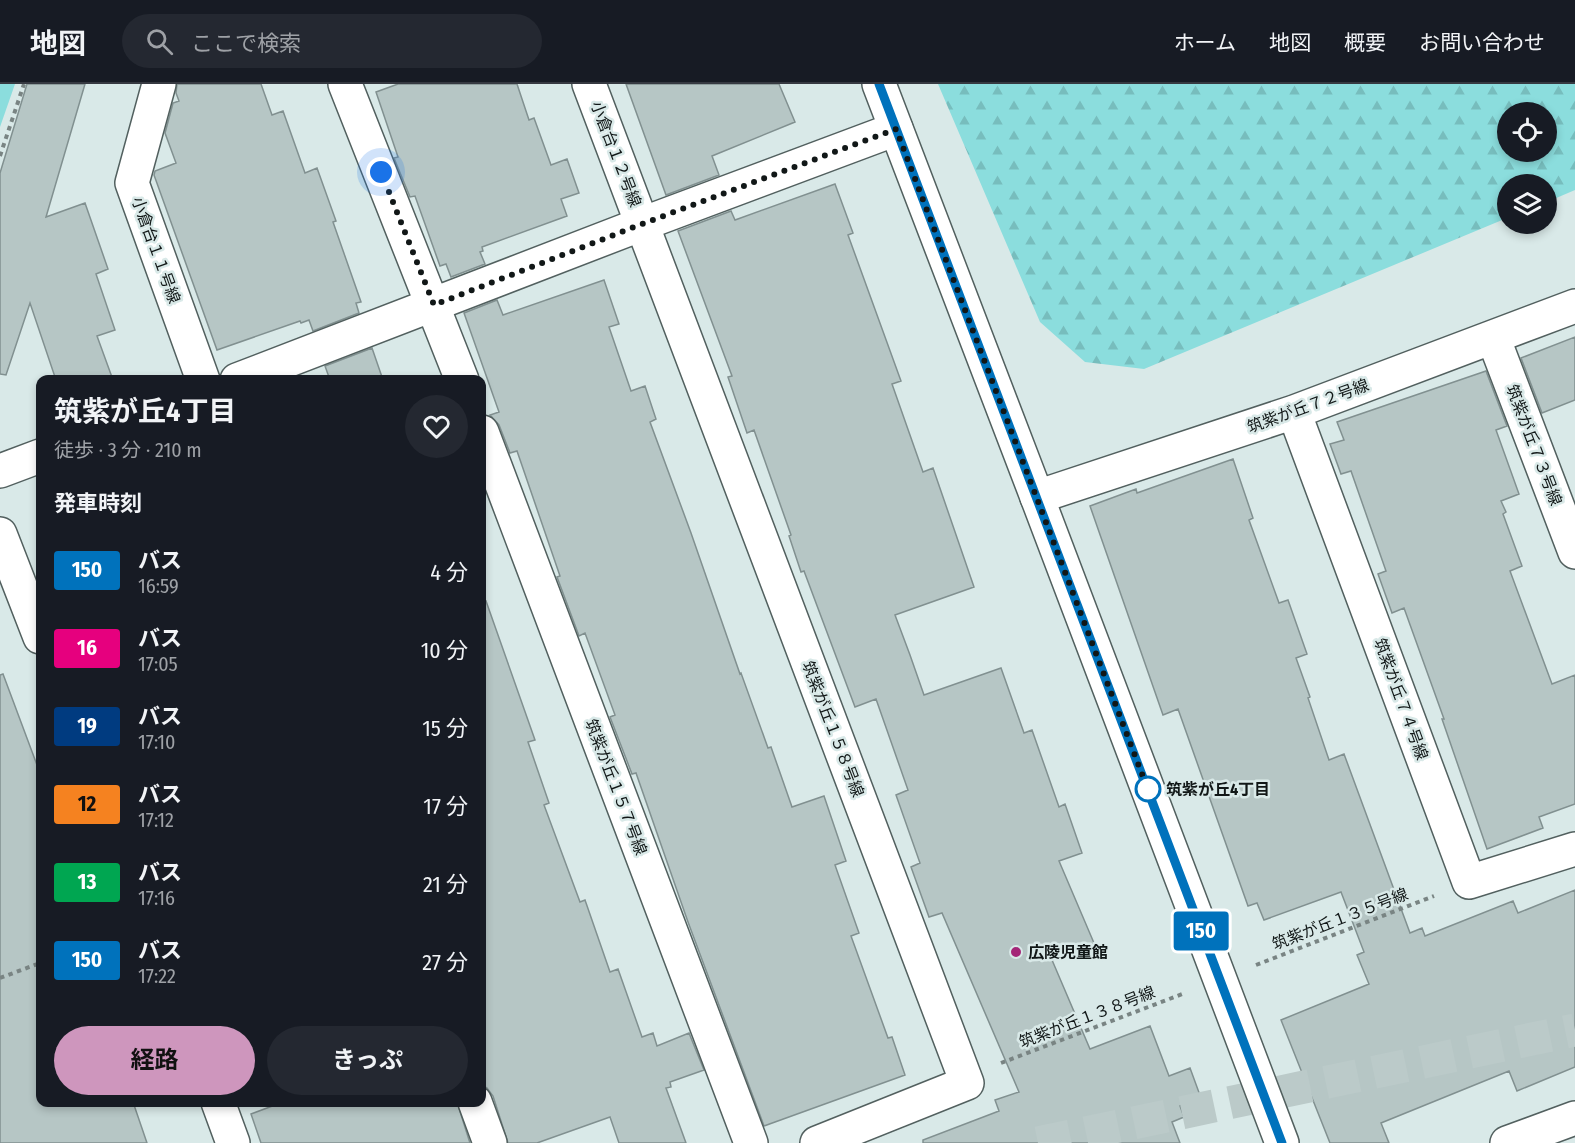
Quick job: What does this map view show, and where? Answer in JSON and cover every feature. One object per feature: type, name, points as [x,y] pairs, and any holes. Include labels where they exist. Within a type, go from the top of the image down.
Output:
[{"type":"street","name":"小倉台１１号線","points":[[159,84],[132,183],[201,375]]},
{"type":"street","points":[[345,84],[460,375]]},
{"type":"street","name":"小倉台１２号線","points":[[589,84],[642,224]]},
{"type":"street","points":[[879,84],[1282,1143]]},
{"type":"street","points":[[250,375],[896,129]]},
{"type":"street","name":"筑紫が丘１５８号線","points":[[642,224],[967,1083]]},
{"type":"street","name":"筑紫が丘７２号線","points":[[1037,496],[1294,412],[1575,306]]},
{"type":"street","name":"筑紫が丘７３号線","points":[[1493,338],[1575,552]]},
{"type":"street","name":"筑紫が丘７４号線","points":[[1294,412],[1469,882]]},
{"type":"street","name":"筑紫が丘１５７号線","points":[[486,443],[751,1143]]},
{"type":"street","points":[[0,471],[36,458]]},
{"type":"street","points":[[0,534],[36,627]]},
{"type":"street","points":[[1469,882],[1575,849]]},
{"type":"street","points":[[817,1143],[967,1083]]},
{"type":"street","points":[[220,1107],[233,1143]]},
{"type":"street","points":[[477,1107],[490,1143]]},
{"type":"street","points":[[1507,1143],[1575,1118]]},
{"type":"path","points":[[0,156],[24,84]]},
{"type":"path","name":"筑紫が丘１３５号線","points":[[1219,979],[1469,882]]},
{"type":"path","points":[[0,978],[36,964]]},
{"type":"path","name":"筑紫が丘１３８号線","points":[[967,1083],[986,1069],[1219,979]]},
{"type":"green space","points":[[0,84],[15,84],[0,127]]},
{"type":"green space","points":[[938,84],[1575,84],[1575,190],[1557,198],[1557,174],[1497,174],[1497,222],[1144,369],[1085,362],[1040,322]]},
{"type":"building","points":[[27,84],[85,84],[46,217],[85,203],[108,269],[96,274],[115,330],[97,336],[111,375],[54,375],[30,303],[6,375],[0,374],[0,173]]},
{"type":"building","points":[[177,84],[261,84],[272,115],[283,111],[305,173],[317,168],[361,302],[356,303],[359,313],[313,331],[309,320],[301,323],[300,321],[217,350],[154,175],[155,171],[176,163],[165,133],[173,103],[179,101],[176,93]]},
{"type":"building","points":[[398,84],[517,84],[529,120],[534,118],[551,165],[567,159],[579,193],[561,199],[567,216],[482,247],[483,251],[480,252],[485,264],[451,277],[446,264],[440,266],[415,196],[410,197],[394,158],[398,157],[376,92]]},
{"type":"building","points":[[626,84],[779,84],[795,122],[712,156],[719,175],[666,195]]},
{"type":"building","points":[[835,184],[853,233],[848,235],[901,381],[892,384],[923,472],[933,468],[974,587],[895,615],[924,695],[1001,668],[1024,733],[1032,730],[1059,807],[1065,804],[1082,853],[1059,861],[1094,943],[1052,960],[1090,1049],[1150,1026],[1169,1076],[1190,1068],[1201,1098],[1180,1106],[1184,1117],[1172,1122],[1180,1143],[923,1143],[923,1140],[999,1111],[995,1100],[1019,1092],[942,913],[929,917],[911,867],[920,863],[896,795],[908,790],[876,699],[855,707],[804,571],[801,572],[789,536],[791,535],[754,430],[747,433],[728,377],[732,376],[678,231],[731,211],[735,220]]},
{"type":"building","points":[[604,280],[619,324],[609,327],[631,391],[645,386],[656,419],[650,422],[740,674],[768,748],[771,747],[792,807],[824,796],[846,861],[835,865],[859,933],[851,936],[888,1038],[892,1037],[905,1075],[764,1126],[688,922],[636,773],[632,774],[610,717],[615,715],[585,633],[579,636],[557,577],[560,576],[517,451],[510,453],[499,425],[490,415],[499,412],[464,313],[497,300],[503,315]]},
{"type":"building","points":[[1575,337],[1575,400],[1542,413],[1521,358]]},
{"type":"building","points":[[372,348],[381,375],[328,375],[325,366]]},
{"type":"building","points":[[1486,371],[1507,426],[1496,430],[1519,494],[1501,501],[1506,512],[1503,514],[1522,566],[1510,571],[1552,684],[1575,675],[1575,804],[1539,817],[1543,828],[1487,849],[1404,608],[1392,613],[1378,574],[1386,571],[1351,471],[1341,474],[1330,444],[1344,440],[1337,422]]},
{"type":"building","points":[[1233,459],[1253,518],[1249,520],[1279,603],[1288,600],[1307,654],[1296,658],[1329,760],[1344,754],[1410,933],[1422,928],[1425,936],[1513,901],[1518,913],[1575,890],[1575,1067],[1517,1091],[1509,1071],[1381,1123],[1389,1143],[1330,1143],[1281,1020],[1369,984],[1357,955],[1364,952],[1341,892],[1264,920],[1257,903],[1248,906],[1178,709],[1163,715],[1090,506],[1136,489],[1137,493]]},
{"type":"building","points":[[486,601],[535,740],[528,742],[549,803],[544,805],[580,902],[585,900],[610,972],[618,969],[642,1037],[653,1033],[657,1046],[689,1033],[704,1070],[670,1082],[671,1087],[666,1088],[686,1143],[619,1143],[610,1117],[537,1143],[508,1143],[493,1096],[487,1088]]},
{"type":"building","points":[[3,674],[36,762],[36,1107],[135,1107],[147,1143],[0,1143],[0,675]]},
{"type":"building","points":[[270,1107],[459,1107],[470,1143],[261,1143],[251,1114]]},
{"type":"tunnel","points":[[1038,1143],[1575,1030]]},
{"type":"bus line","name":"150","points":[[879,84],[1282,1143]]},
{"type":"place","name":"筑紫が丘4丁目","points":[[1148,789]]},
{"type":"place","name":"広陵児童館","points":[[1016,952]]},
{"type":"route","points":[[381,172],[434,305],[896,129],[1150,795],[1148,789]]}]
